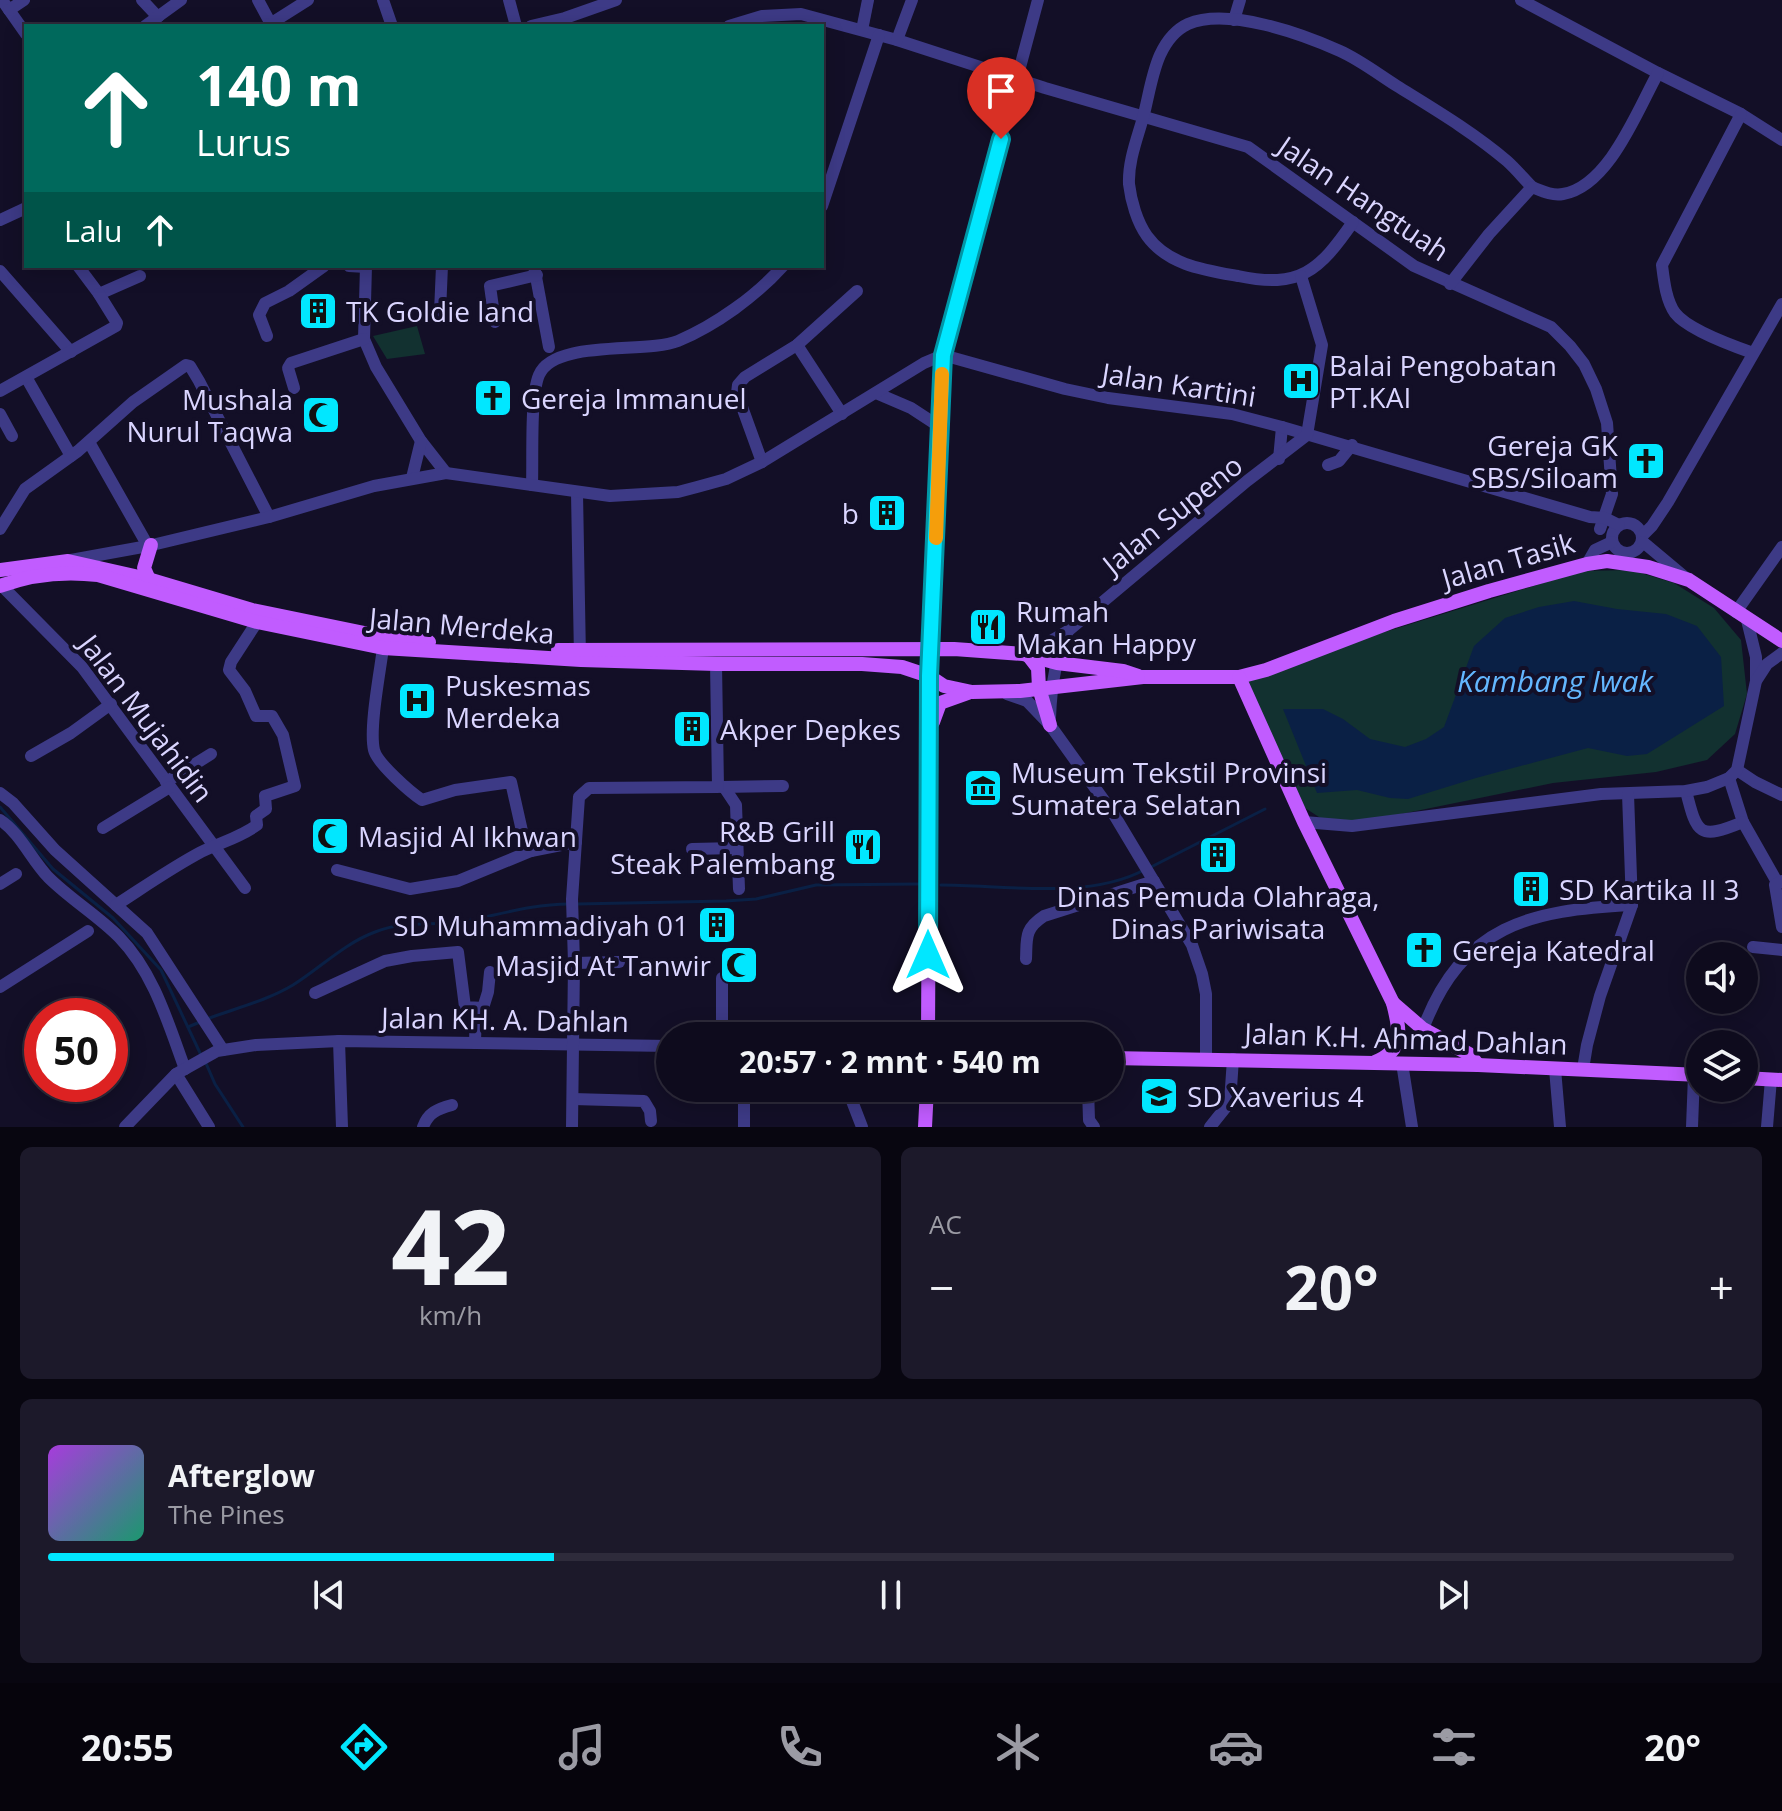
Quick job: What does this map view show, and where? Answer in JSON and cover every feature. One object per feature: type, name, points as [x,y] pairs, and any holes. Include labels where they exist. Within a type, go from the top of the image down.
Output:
[{"type":"main road","points":[[150,546],[145,560],[148,579],[159,593]]},
{"type":"main road","name":"Jalan Merdeka","points":[[0,570],[68,561],[148,579],[252,610],[384,637],[716,664],[902,667],[929,676],[944,686],[972,692]]},
{"type":"main road","name":"Jalan Tasik","points":[[1143,677],[1239,677],[1266,670],[1394,621],[1587,564],[1626,562],[1689,580],[1782,641]]},
{"type":"main road","name":"Jalan Merdeka","points":[[0,586],[50,574],[98,575],[257,622],[383,648],[580,655],[954,649],[1027,655],[1143,677]]},
{"type":"main road","points":[[928,1022],[930,650]]},
{"type":"main road","points":[[1027,655],[1038,668],[1046,687],[1050,725]]},
{"type":"main road","points":[[930,738],[940,703],[972,692],[1000,692],[1143,677]]},
{"type":"main road","points":[[1239,677],[1304,822],[1393,1003],[1398,1025],[1396,1045],[1387,1057],[1374,1062]]},
{"type":"main road","points":[[1393,1003],[1423,1029],[1469,1054],[1478,1065]]},
{"type":"main road","name":"Jalan K.H. Ahmad Dahlan","points":[[1124,1058],[1478,1065],[1686,1074]]},
{"type":"main road","points":[[925,1127],[926,1102]]},
{"type":"street","points":[[24,0],[6,5],[24,31]]},
{"type":"street","points":[[142,0],[161,15]]},
{"type":"street","points":[[148,24],[181,0]]},
{"type":"street","points":[[258,0],[270,24]]},
{"type":"street","points":[[272,24],[308,0]]},
{"type":"street","points":[[383,0],[391,24]]},
{"type":"street","points":[[509,0],[515,24]]},
{"type":"street","points":[[799,0],[801,14]]},
{"type":"street","points":[[862,30],[868,0]]},
{"type":"street","points":[[897,40],[912,0]]},
{"type":"street","points":[[930,650],[943,355],[1038,0]]},
{"type":"street","points":[[1234,20],[1240,0]]},
{"type":"street","points":[[1521,0],[1741,114],[1782,140]]},
{"type":"street","points":[[540,24],[613,1]]},
{"type":"street","name":"Jalan Hangtuah","points":[[736,24],[762,16],[801,14],[897,40],[1045,88],[1248,147],[1414,266],[1551,327],[1584,364],[1596,389],[1607,423],[1612,494]]},
{"type":"street","points":[[1353,222],[1323,262],[1301,276],[1275,280],[1242,277],[1187,265],[1161,252],[1145,234],[1137,217],[1129,184],[1131,158],[1161,54],[1177,31],[1198,21],[1234,20],[1297,34],[1342,52],[1480,139],[1510,163],[1532,187],[1561,194],[1580,188],[1609,163],[1658,73]]},
{"type":"street","points":[[824,200],[879,35]]},
{"type":"street","points":[[1741,114],[1662,265],[1666,291],[1676,315],[1712,338],[1753,353]]},
{"type":"street","points":[[1450,284],[1489,234],[1532,187]]},
{"type":"street","points":[[0,220],[24,209]]},
{"type":"street","points":[[0,391],[116,326],[99,294],[80,268]]},
{"type":"street","points":[[267,336],[259,315],[265,303],[289,291],[321,268]]},
{"type":"street","points":[[366,268],[364,339],[376,367],[421,441],[446,473]]},
{"type":"street","points":[[440,312],[442,268]]},
{"type":"street","points":[[532,485],[533,426],[539,376],[551,361],[565,355],[676,342],[718,319],[781,268]]},
{"type":"street","points":[[495,322],[490,286],[535,270],[549,347]]},
{"type":"street","points":[[0,271],[71,352]]},
{"type":"street","points":[[99,294],[140,276]]},
{"type":"street","points":[[1301,276],[1322,345],[1307,435]]},
{"type":"street","points":[[762,462],[737,393],[738,385],[745,377],[797,345],[857,291]]},
{"type":"street","points":[[1643,538],[1782,304]]},
{"type":"street","points":[[294,388],[288,368],[291,363],[364,339]]},
{"type":"street","points":[[797,345],[842,414]]},
{"type":"street","points":[[68,561],[150,546],[412,478],[446,473],[610,496],[678,492],[726,479],[762,462],[924,363],[943,355]]},
{"type":"street","name":"Jalan Kartini","points":[[943,355],[1065,389],[1108,398],[1232,414],[1352,445],[1590,517],[1615,528],[1618,550],[1627,553],[1637,550],[1643,538]]},
{"type":"street","points":[[0,529],[25,489],[89,442],[133,402],[188,365],[269,517]]},
{"type":"street","points":[[26,377],[71,456]]},
{"type":"street","points":[[876,393],[911,408],[940,427]]},
{"type":"street","points":[[0,414],[12,436]]},
{"type":"street","points":[[1279,459],[1282,427]]},
{"type":"street","name":"Jalan Supeno","points":[[1027,655],[1068,631],[1247,481],[1307,435]]},
{"type":"street","points":[[412,478],[421,441]]},
{"type":"street","points":[[89,442],[150,546]]},
{"type":"street","points":[[1328,465],[1339,461],[1352,445]]},
{"type":"street","points":[[577,493],[580,655]]},
{"type":"street","points":[[1612,494],[1615,528]]},
{"type":"street","points":[[1612,494],[1615,528]]},
{"type":"street","points":[[1587,564],[1615,528],[1660,514]]},
{"type":"street","points":[[1615,528],[1641,530],[1643,538],[1689,580]]},
{"type":"street","points":[[1782,547],[1742,616],[1756,657],[1756,681],[1733,774],[1743,822],[1780,881],[1775,885],[1782,927]]},
{"type":"street","name":"Jalan Mujahidin","points":[[0,586],[72,655],[245,888]]},
{"type":"street","points":[[116,905],[172,868],[213,846],[239,838],[256,825],[256,816],[266,809],[265,796],[295,785],[282,732],[272,716],[256,716],[245,691],[229,670],[257,622]]},
{"type":"street","points":[[1046,687],[1068,631]]},
{"type":"street","points":[[383,648],[375,708],[374,744],[377,756],[422,800],[455,790],[511,782],[522,831],[531,851]]},
{"type":"street","points":[[1756,681],[1767,664],[1782,653]]},
{"type":"street","points":[[716,664],[721,787],[736,805],[739,889]]},
{"type":"street","points":[[1000,692],[1027,701],[1050,725],[1113,813],[1192,945],[1206,994],[1206,1058]]},
{"type":"street","points":[[31,756],[71,733],[111,704]]},
{"type":"street","points":[[103,828],[211,754]]},
{"type":"street","points":[[1304,822],[1352,826],[1601,794],[1686,791],[1707,787],[1733,774],[1782,795]]},
{"type":"street","points":[[572,1127],[572,905],[579,797],[589,788],[783,786]]},
{"type":"street","points":[[1686,791],[1694,823],[1699,830],[1708,833],[1743,822]]},
{"type":"street","points":[[0,793],[13,803],[55,850],[153,940],[220,1050],[183,1070],[125,1127]]},
{"type":"street","points":[[1583,1069],[1600,996],[1632,905],[1628,794]]},
{"type":"street","points":[[0,820],[11,829],[50,879],[119,937],[148,975],[183,1070],[209,1127]]},
{"type":"street","points":[[337,870],[410,889],[458,881],[531,851],[576,842]]},
{"type":"street","points":[[692,849],[736,848]]},
{"type":"street","points":[[1026,959],[1027,934],[1032,923],[1149,873]]},
{"type":"street","points":[[0,884],[16,874]]},
{"type":"street","points":[[1423,1029],[1431,1009],[1458,965],[1495,933],[1554,913],[1632,905]]},
{"type":"street","points":[[0,987],[88,931]]},
{"type":"street","points":[[1758,948],[1782,950]]},
{"type":"street","points":[[315,993],[385,961],[458,952],[465,1007],[483,1008],[490,972]]},
{"type":"street","points":[[574,963],[619,962]]},
{"type":"street","points":[[722,978],[722,1022]]},
{"type":"street","points":[[475,1043],[476,1008]]},
{"type":"street","points":[[339,1041],[342,1127]]},
{"type":"street","name":"Jalan KH. A. Dahlan","points":[[220,1050],[339,1041],[656,1046]]},
{"type":"street","points":[[1210,1127],[1230,1102],[1233,1059]]},
{"type":"street","points":[[1402,1063],[1412,1127]]},
{"type":"street","points":[[1555,1069],[1560,1127]]},
{"type":"street","points":[[1767,1127],[1776,1080]]},
{"type":"street","points":[[573,1099],[644,1101],[651,1121]]},
{"type":"street","points":[[744,1102],[744,1127]]},
{"type":"street","points":[[852,1102],[862,1127]]},
{"type":"street","points":[[1088,1102],[1089,1120],[1094,1127]]},
{"type":"street","points":[[1692,1127],[1694,1102]]},
{"type":"street","points":[[423,1127],[431,1113],[452,1105]]},
{"type":"green space","points":[[417,326],[425,354],[387,359],[373,336]]},
{"type":"green space","points":[[1631,570],[1674,583],[1714,608],[1741,640],[1747,694],[1735,734],[1707,760],[1656,772],[1553,783],[1367,821],[1322,819],[1302,806],[1247,682],[1372,636],[1582,571]]},
{"type":"water","name":"Kambang Iwak","points":[[1574,601],[1666,614],[1697,626],[1721,657],[1724,706],[1647,754],[1627,756],[1588,748],[1408,799],[1357,790],[1317,793],[1283,709],[1323,709],[1370,739],[1405,747],[1426,739],[1444,727],[1474,646],[1505,618],[1539,607]]},
{"type":"waterway","points":[[0,807],[53,869],[113,918],[161,970],[201,1055]]},
{"type":"waterway","points":[[1151,867],[1265,809]]},
{"type":"waterway","points":[[941,885],[1072,888],[1122,879],[1144,870]]},
{"type":"waterway","points":[[577,904],[726,901],[756,899],[816,885],[919,884]]},
{"type":"waterway","points":[[207,1019],[283,991],[353,943],[387,928],[454,923],[530,908],[569,904]]},
{"type":"waterway","points":[[188,1027],[200,1022]]},
{"type":"waterway","points":[[205,1061],[215,1084],[243,1127]]},
{"type":"slow traffic","points":[[936,538],[942,374]]},
{"type":"place","name":"TK Goldie land","points":[[318,311]]},
{"type":"place","name":"Balai Pengobatan PT.KAI","points":[[1301,381]]},
{"type":"place","name":"Gereja Immanuel","points":[[493,398]]},
{"type":"place","name":"Mushala Nurul Taqwa","points":[[321,415]]},
{"type":"place","name":"Gereja GK SBS/Siloam","points":[[1646,461]]},
{"type":"place","name":"b","points":[[887,513]]},
{"type":"place","name":"Rumah Makan Happy","points":[[988,627]]},
{"type":"place","name":"Puskesmas Merdeka","points":[[417,701]]},
{"type":"place","name":"Akper Depkes","points":[[692,729]]},
{"type":"place","name":"Museum Tekstil Provinsi Sumatera Selatan","points":[[983,788]]},
{"type":"place","name":"Masjid Al Ikhwan","points":[[330,836]]},
{"type":"place","name":"R&B Grill Steak Palembang","points":[[863,847]]},
{"type":"place","name":"Dinas Pemuda Olahraga, Dinas Pariwisata","points":[[1218,855]]},
{"type":"place","name":"SD Kartika II 3","points":[[1531,889]]},
{"type":"place","name":"SD Muhammadiyah 01","points":[[717,925]]},
{"type":"place","name":"Gereja Katedral","points":[[1424,950]]},
{"type":"place","name":"Masjid At Tanwir","points":[[739,965]]},
{"type":"place","name":"SD Xaverius 4","points":[[1159,1096]]},
{"type":"route","points":[[928,955],[929,676],[943,355],[1001,139]]}]
